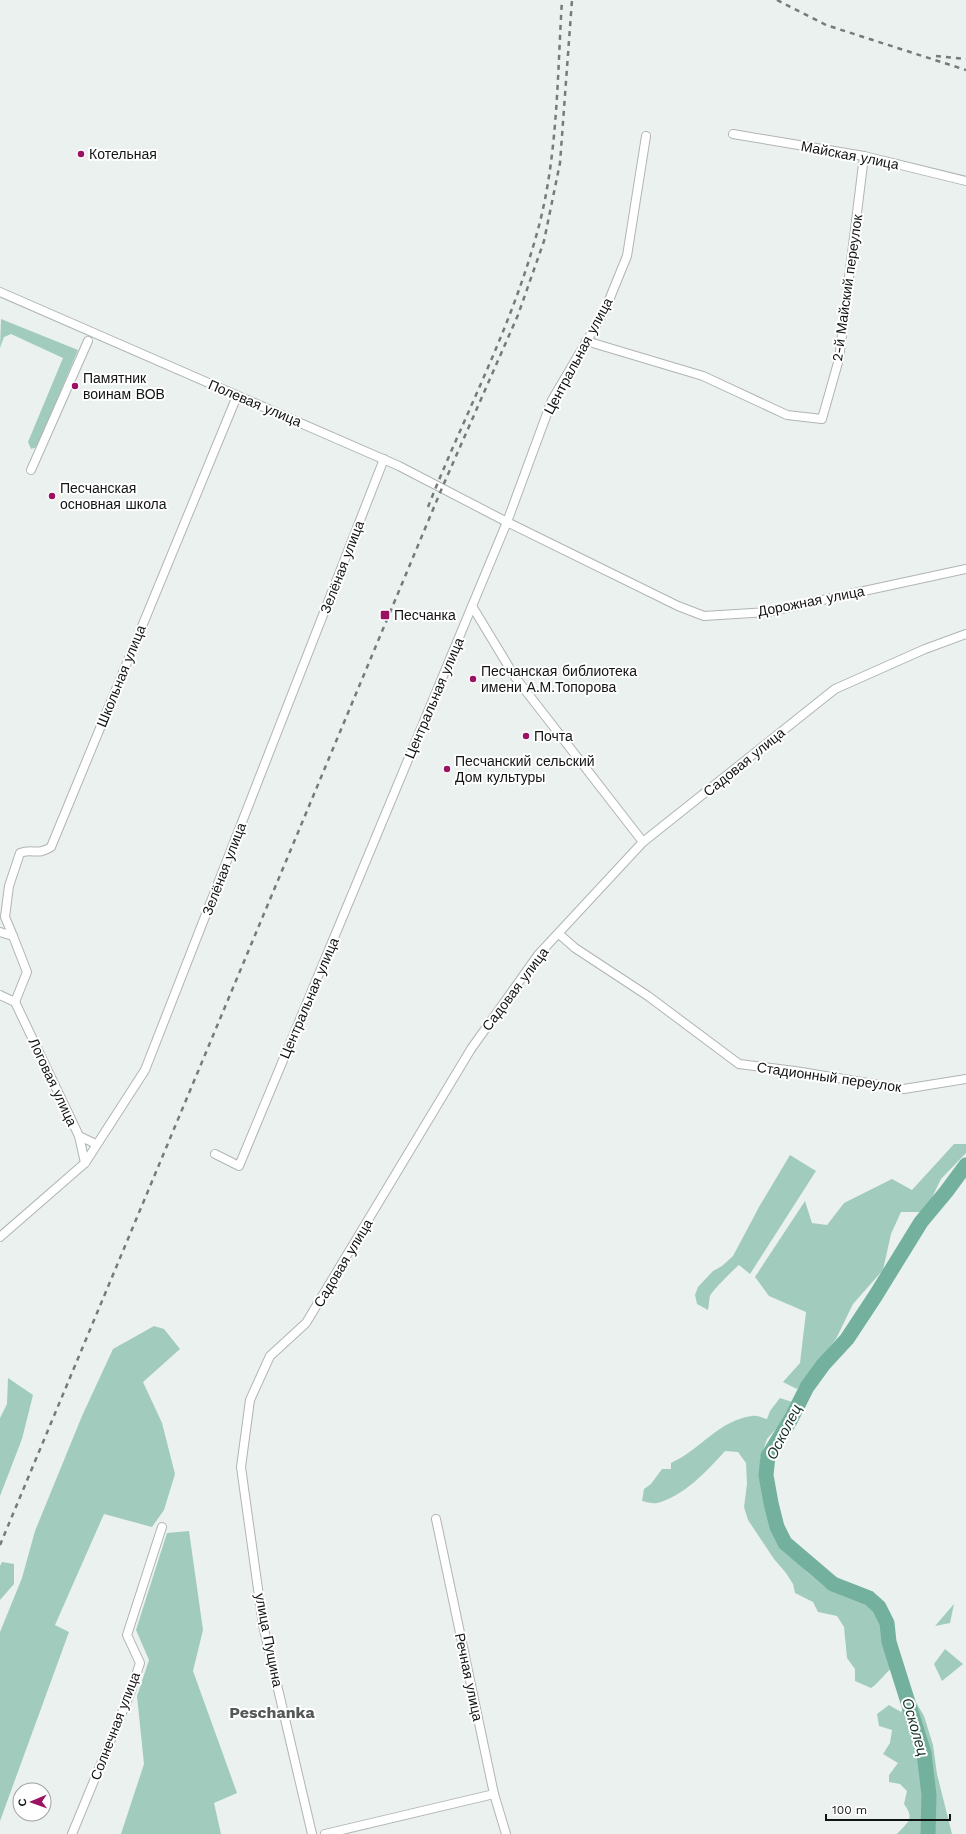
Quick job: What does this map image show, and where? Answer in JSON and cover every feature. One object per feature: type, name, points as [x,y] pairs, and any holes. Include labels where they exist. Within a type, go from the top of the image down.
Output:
[{"type":"street","name":"Майская улица","points":[[733,134],[864,156],[966,181]]},
{"type":"street","name":"Центральная улица","points":[[215,1154],[239,1166],[507,522],[552,400],[605,310],[627,256],[646,136]]},
{"type":"street","name":"2-й Майский переулок","points":[[586,341],[703,376],[787,416],[822,419],[839,358],[864,156]]},
{"type":"street","name":"Полевая улица","points":[[0,292],[384,459],[507,522]]},
{"type":"street","points":[[31,470],[88,341]]},
{"type":"street","name":"Школьная улица","points":[[13,936],[5,917],[10,886],[20,853],[27,850],[42,852],[51,847],[238,396]]},
{"type":"street","name":"Зелёная улица","points":[[0,1237],[86,1163],[96,1144],[145,1070],[384,459]]},
{"type":"street","name":"Дорожная улица","points":[[507,522],[678,606],[704,616],[767,612],[966,569]]},
{"type":"street","points":[[472,606],[515,677],[643,842]]},
{"type":"street","name":"Садовая улица","points":[[241,1466],[250,1400],[270,1356],[306,1323],[471,1049],[538,955],[643,842],[835,690],[925,649],[966,634]]},
{"type":"street","points":[[0,932],[13,936],[28,972],[16,1002],[0,995]]},
{"type":"street","name":"Стадионный переулок","points":[[559,934],[575,948],[648,996],[739,1064],[795,1071],[904,1089],[966,1079]]},
{"type":"street","name":"Логовая улица","points":[[16,1002],[79,1136],[86,1163]]},
{"type":"street","points":[[79,1136],[96,1144]]},
{"type":"street","name":"улица Пущина","points":[[241,1466],[263,1625],[312,1834]]},
{"type":"street","name":"Речная улица","points":[[436,1519],[494,1794],[506,1834]]},
{"type":"street","name":"Солнечная улица","points":[[72,1834],[131,1691],[140,1663],[127,1635],[162,1527]]},
{"type":"street","points":[[325,1834],[494,1794]]},
{"type":"green space","points":[[1,319],[78,350],[37,447],[31,449],[28,442],[63,358],[11,334],[4,337],[0,348]]},
{"type":"green space","points":[[954,1144],[966,1144],[966,1153],[941,1179],[925,1212],[901,1212],[891,1234],[883,1270],[853,1304],[836,1339],[797,1389],[783,1382],[800,1363],[806,1312],[769,1296],[755,1277],[805,1201],[812,1223],[827,1225],[844,1203],[892,1179],[912,1190]]},
{"type":"green space","points":[[790,1155],[816,1171],[750,1274],[739,1265],[712,1293],[710,1296],[708,1310],[697,1304],[695,1295],[698,1287],[713,1271],[722,1266],[733,1256],[759,1207]]},
{"type":"green space","points":[[154,1326],[164,1329],[180,1349],[143,1382],[162,1423],[175,1474],[164,1510],[152,1527],[104,1514],[55,1625],[69,1632],[14,1782],[12,1782],[12,1788],[0,1821],[0,1632],[22,1578],[35,1531],[82,1416],[113,1349]]},
{"type":"green space","points":[[8,1378],[33,1395],[22,1439],[0,1496],[0,1418],[7,1404]]},
{"type":"green space","points":[[780,1398],[792,1402],[783,1421],[767,1439],[760,1459],[761,1484],[771,1527],[780,1542],[808,1573],[825,1587],[865,1601],[877,1609],[883,1618],[884,1635],[892,1668],[871,1688],[855,1681],[855,1669],[847,1658],[844,1627],[837,1616],[818,1612],[813,1602],[795,1593],[793,1584],[786,1573],[774,1559],[748,1520],[744,1507],[747,1484],[746,1463],[738,1452],[725,1451],[694,1482],[667,1500],[657,1503],[642,1501],[644,1489],[651,1484],[662,1469],[671,1469],[671,1463],[691,1451],[730,1423],[752,1416],[767,1419],[770,1411]]},
{"type":"green space","points":[[189,1531],[203,1630],[193,1671],[237,1793],[214,1803],[221,1834],[121,1834],[144,1764],[137,1696],[149,1660],[136,1630],[167,1533]]},
{"type":"green space","points":[[2,1562],[14,1564],[14,1584],[0,1600],[0,1566]]},
{"type":"green space","points":[[954,1604],[950,1623],[935,1626]]},
{"type":"green space","points":[[945,1649],[963,1664],[942,1681],[934,1664]]},
{"type":"green space","points":[[911,1694],[924,1716],[933,1745],[937,1774],[952,1834],[897,1834],[907,1823],[910,1817],[904,1804],[907,1791],[900,1784],[889,1782],[889,1775],[898,1763],[883,1754],[890,1743],[892,1730],[879,1726],[877,1714],[889,1705],[901,1712]]},
{"type":"waterway","name":"Осколец","points":[[928,1834],[929,1795],[924,1753],[889,1642],[887,1623],[879,1607],[869,1598],[833,1584],[785,1543],[777,1527],[766,1475],[768,1456],[791,1419],[807,1387],[823,1365],[847,1339],[921,1222],[966,1165]]},
{"type":"railway","points":[[428,507],[512,308],[535,240],[543,211],[555,121],[562,0]]},
{"type":"railway","points":[[0,1545],[442,488],[518,315],[544,241],[560,163],[572,0]]},
{"type":"railway","points":[[777,0],[826,25],[966,70]]},
{"type":"railway","points":[[936,56],[966,59]]},
{"type":"place","name":"Котельная","points":[[81,154]]},
{"type":"place","name":"Памятник воинам ВОВ","points":[[75,386]]},
{"type":"place","name":"Песчанская основная школа","points":[[52,496]]},
{"type":"place","name":"Песчанка","points":[[385,615]]},
{"type":"place","name":"Песчанская библиотека имени А.М.Топорова","points":[[473,679]]},
{"type":"place","name":"Почта","points":[[526,736]]},
{"type":"place","name":"Песчанский сельский Дом культуры","points":[[447,769]]},
{"type":"district","name":"Peschanka","points":[[272,1712]]}]
